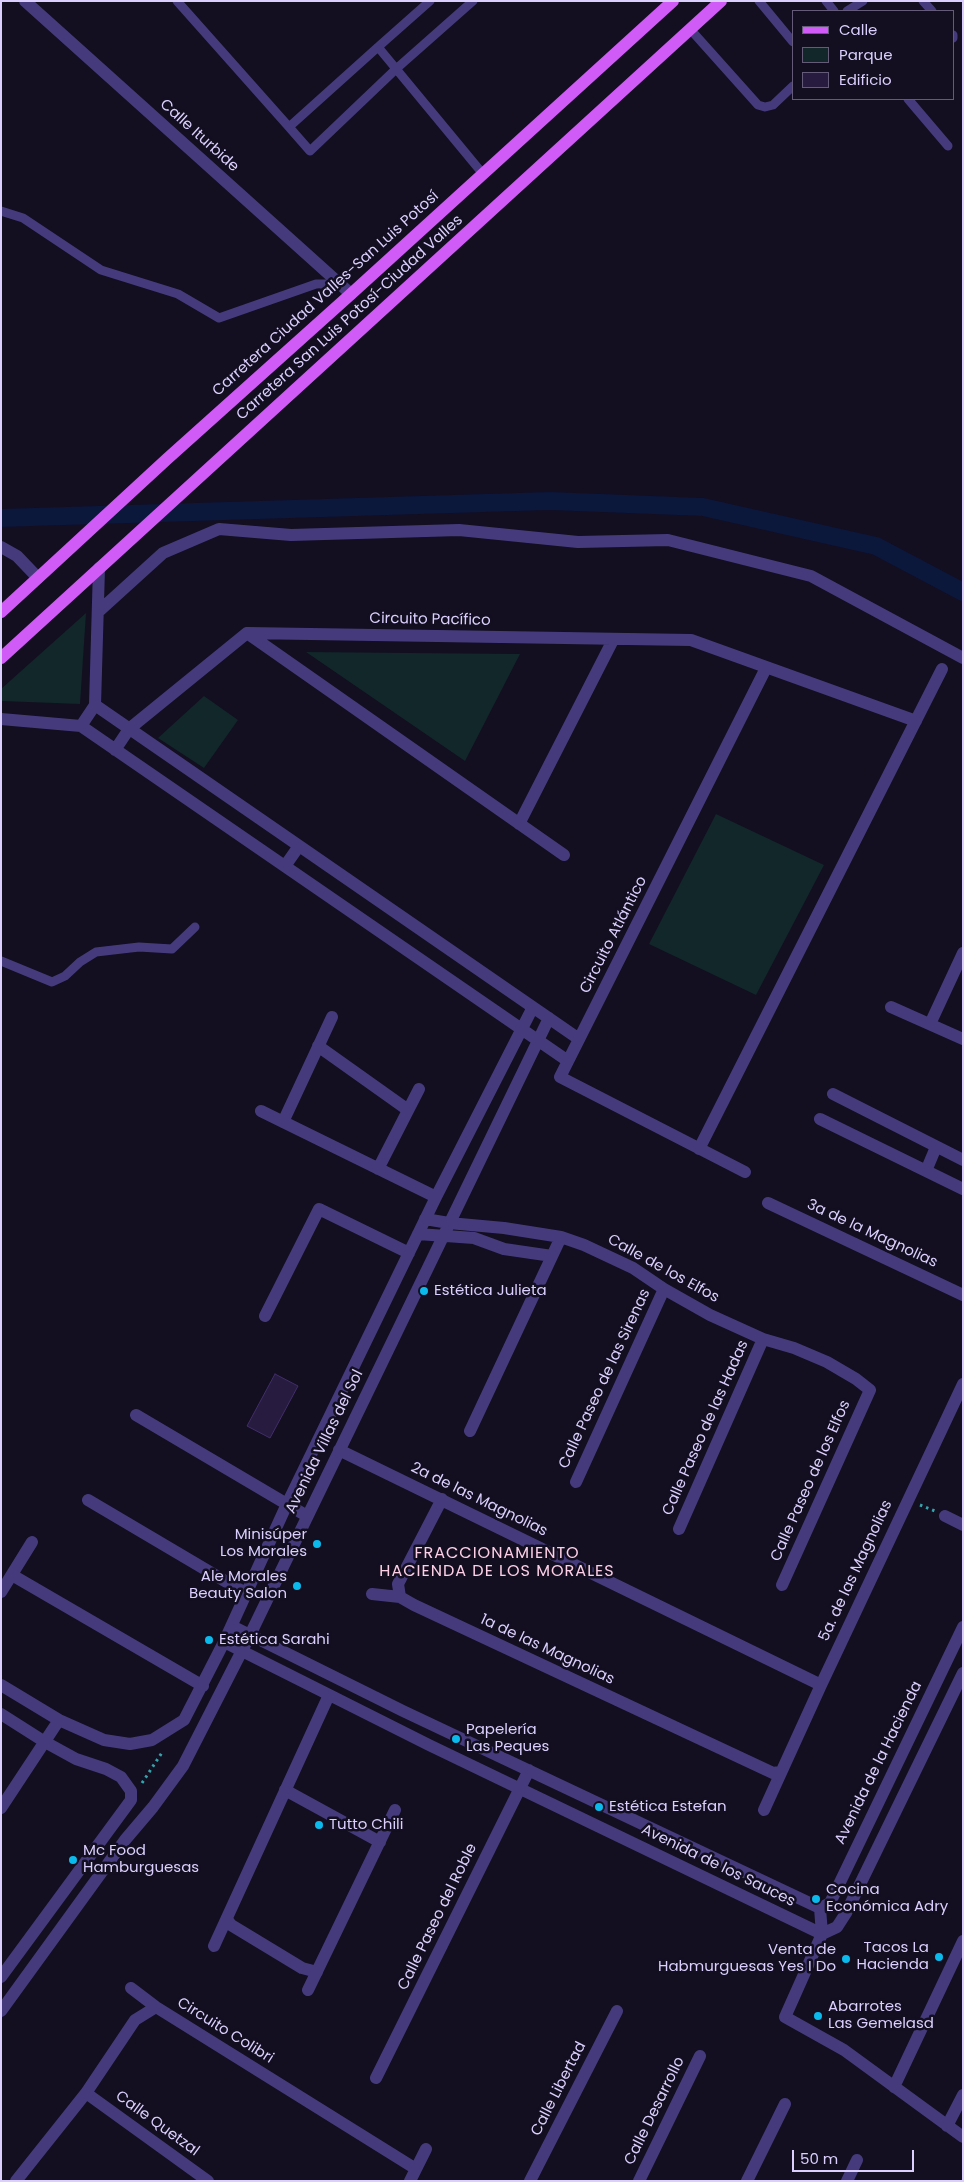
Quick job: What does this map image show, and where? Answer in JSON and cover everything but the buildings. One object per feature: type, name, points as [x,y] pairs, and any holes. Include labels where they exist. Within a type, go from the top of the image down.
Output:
[{"type":"main road","name":"Carretera Ciudad Valles-San Luis Potosí","points":[[1,612],[167,459],[674,1]]},
{"type":"main road","name":"Carretera San Luis Potosí-Ciudad Valles","points":[[1,658],[721,1]]},
{"type":"street","name":"Calle Iturbide","points":[[25,1],[351,294]]},
{"type":"street","points":[[98,612],[163,553],[219,529],[291,535],[459,530],[578,542],[668,540],[811,576],[953,650],[963,658]]},
{"type":"street","points":[[1,547],[18,556],[38,578]]},
{"type":"street","points":[[81,726],[95,705],[98,612],[103,564]]},
{"type":"street","points":[[115,750],[129,729],[247,633],[564,855]]},
{"type":"street","name":"Circuito Pacífico","points":[[247,633],[691,640],[766,668]]},
{"type":"street","points":[[519,824],[613,640]]},
{"type":"street","points":[[766,668],[916,721]]},
{"type":"street","name":"Circuito Atlántico","points":[[745,1172],[560,1077],[766,668]]},
{"type":"street","points":[[700,1149],[942,669]]},
{"type":"street","points":[[95,705],[579,1039]]},
{"type":"street","points":[[1,719],[81,726],[568,1061]]},
{"type":"street","points":[[285,866],[299,846]]},
{"type":"street","points":[[930,1024],[963,953]]},
{"type":"street","name":"Avenida Villas del Sol","points":[[60,1720],[104,1740],[130,1744],[152,1740],[184,1720],[232,1626],[288,1504],[425,1219],[533,1007]]},
{"type":"street","points":[[891,1007],[963,1039]]},
{"type":"street","points":[[283,1122],[332,1017]]},
{"type":"street","name":"Avenida Villas del Sol","points":[[1,2011],[125,1840],[153,1807],[183,1766],[250,1635],[549,1018]]},
{"type":"street","points":[[318,1046],[408,1110]]},
{"type":"street","points":[[378,1169],[419,1088]]},
{"type":"street","points":[[833,1094],[963,1160]]},
{"type":"street","points":[[261,1111],[436,1197]]},
{"type":"street","points":[[820,1119],[963,1189]]},
{"type":"street","points":[[926,1171],[936,1147]]},
{"type":"street","name":"3a de la Magnolias","points":[[768,1203],[963,1295]]},
{"type":"street","points":[[265,1316],[319,1209],[409,1253]]},
{"type":"street","name":"Calle de los Elfos","points":[[425,1219],[561,1237],[603,1253],[633,1268],[664,1289],[710,1315],[763,1339],[794,1348],[827,1362],[870,1390]]},
{"type":"street","points":[[418,1234],[474,1238],[504,1248],[552,1256]]},
{"type":"street","points":[[470,1431],[561,1237]]},
{"type":"street","name":"Calle Paseo de las Sirenas","points":[[576,1482],[664,1289]]},
{"type":"street","name":"Calle Paseo de las Hadas","points":[[679,1529],[763,1339]]},
{"type":"street","name":"5a. de las Magnolias","points":[[764,1810],[780,1772],[963,1384]]},
{"type":"street","name":"Calle Paseo de los Elfos","points":[[782,1585],[870,1390]]},
{"type":"street","points":[[136,1415],[307,1516]]},
{"type":"street","name":"2a de las Magnolias","points":[[339,1450],[821,1685]]},
{"type":"street","points":[[372,1594],[400,1597],[398,1584],[442,1499]]},
{"type":"street","points":[[88,1500],[247,1594]]},
{"type":"street","points":[[945,1516],[963,1525]]},
{"type":"street","points":[[1,1592],[32,1542]]},
{"type":"street","points":[[12,1575],[203,1686]]},
{"type":"street","name":"1a de las Magnolias","points":[[400,1597],[422,1610],[773,1773],[780,1772]]},
{"type":"street","name":"Avenida de los Sauces","points":[[232,1626],[403,1711],[820,1908]]},
{"type":"street","name":"Avenida de la Hacienda","points":[[820,1908],[830,1903],[963,1627]]},
{"type":"street","name":"Avenida de los Sauces","points":[[224,1642],[520,1789],[822,1934]]},
{"type":"street","points":[[822,1934],[838,1927],[846,1913],[963,1673]]},
{"type":"street","points":[[1,1685],[60,1720],[1,1808]]},
{"type":"street","points":[[214,1946],[329,1695]]},
{"type":"street","points":[[1,1714],[76,1759],[106,1769],[121,1777],[131,1790],[131,1800],[1,1977]]},
{"type":"street","name":"Calle Paseo del Roble","points":[[376,2078],[529,1770]]},
{"type":"street","points":[[285,1790],[380,1842]]},
{"type":"street","points":[[131,1800],[142,1806],[153,1807]]},
{"type":"street","points":[[308,1990],[395,1810]]},
{"type":"street","points":[[63,1893],[77,1906]]},
{"type":"street","points":[[820,1908],[822,1934],[785,2017],[844,2050],[963,2137]]},
{"type":"street","points":[[227,1919],[231,1925],[302,1968],[317,1972]]},
{"type":"street","points":[[894,2087],[963,1941]]},
{"type":"street","points":[[951,1966],[963,1972]]},
{"type":"street","points":[[131,1988],[156,2007]]},
{"type":"street","name":"Circuito Colibri","points":[[17,2180],[86,2093],[135,2020],[156,2007],[413,2175]]},
{"type":"street","name":"Calle Libertad","points":[[530,2181],[617,2011]]},
{"type":"street","name":"Calle Desarrollo","points":[[639,2181],[700,2056]]},
{"type":"street","name":"Calle Quetzal","points":[[86,2093],[208,2181]]},
{"type":"street","points":[[948,2126],[963,2095]]},
{"type":"street","points":[[747,2181],[785,2104]]},
{"type":"street","points":[[413,2175],[426,2149]]},
{"type":"street","points":[[847,2181],[857,2160]]},
{"type":"lane","points":[[177,1],[310,151],[473,1]]},
{"type":"lane","points":[[289,127],[430,1]]},
{"type":"lane","points":[[759,1],[792,41]]},
{"type":"lane","points":[[849,10],[863,1]]},
{"type":"lane","points":[[690,29],[758,105],[765,108],[773,105],[792,87]]},
{"type":"lane","points":[[378,47],[483,174]]},
{"type":"lane","points":[[909,100],[948,146]]},
{"type":"lane","points":[[1,211],[23,218],[101,270],[178,294],[219,318],[316,284],[340,284]]},
{"type":"lane","points":[[1,961],[52,982],[65,976],[80,962],[96,952],[139,947],[172,950],[196,927]]},
{"type":"path","points":[[908,1499],[945,1516]]},
{"type":"path","points":[[131,1800],[168,1744]]},
{"type":"green space","points":[[86,613],[80,704],[1,701],[1,689]]},
{"type":"green space","points":[[306,652],[520,654],[465,761]]},
{"type":"green space","points":[[204,696],[238,720],[204,768],[158,738]]},
{"type":"green space","points":[[716,814],[824,865],[756,995],[649,944]]},
{"type":"waterway","points":[[1,518],[550,501],[703,507],[876,546],[963,592]]},
{"type":"place","name":"Estética Julieta","points":[[424,1291]]},
{"type":"place","name":"Minisúper Los Morales","points":[[317,1544]]},
{"type":"place","name":"Ale Morales Beauty Salon","points":[[297,1586]]},
{"type":"place","name":"Estética Sarahi","points":[[209,1640]]},
{"type":"place","name":"Papelería Las Peques","points":[[456,1739]]},
{"type":"place","name":"Estética Estefan","points":[[599,1807]]},
{"type":"place","name":"Tutto Chili","points":[[319,1825]]},
{"type":"place","name":"Mc Food Hamburguesas","points":[[73,1860]]},
{"type":"place","name":"Cocina Económica Adry","points":[[816,1899]]},
{"type":"place","name":"Tacos La Hacienda","points":[[939,1957]]},
{"type":"place","name":"Venta de Habmurguesas Yes I Do","points":[[846,1959]]},
{"type":"place","name":"Abarrotes Las Gemelasd","points":[[818,2016]]},
{"type":"district","name":"FRACCIONAMIENTO HACIENDA DE LOS MORALES","points":[[497,1563]]}]
